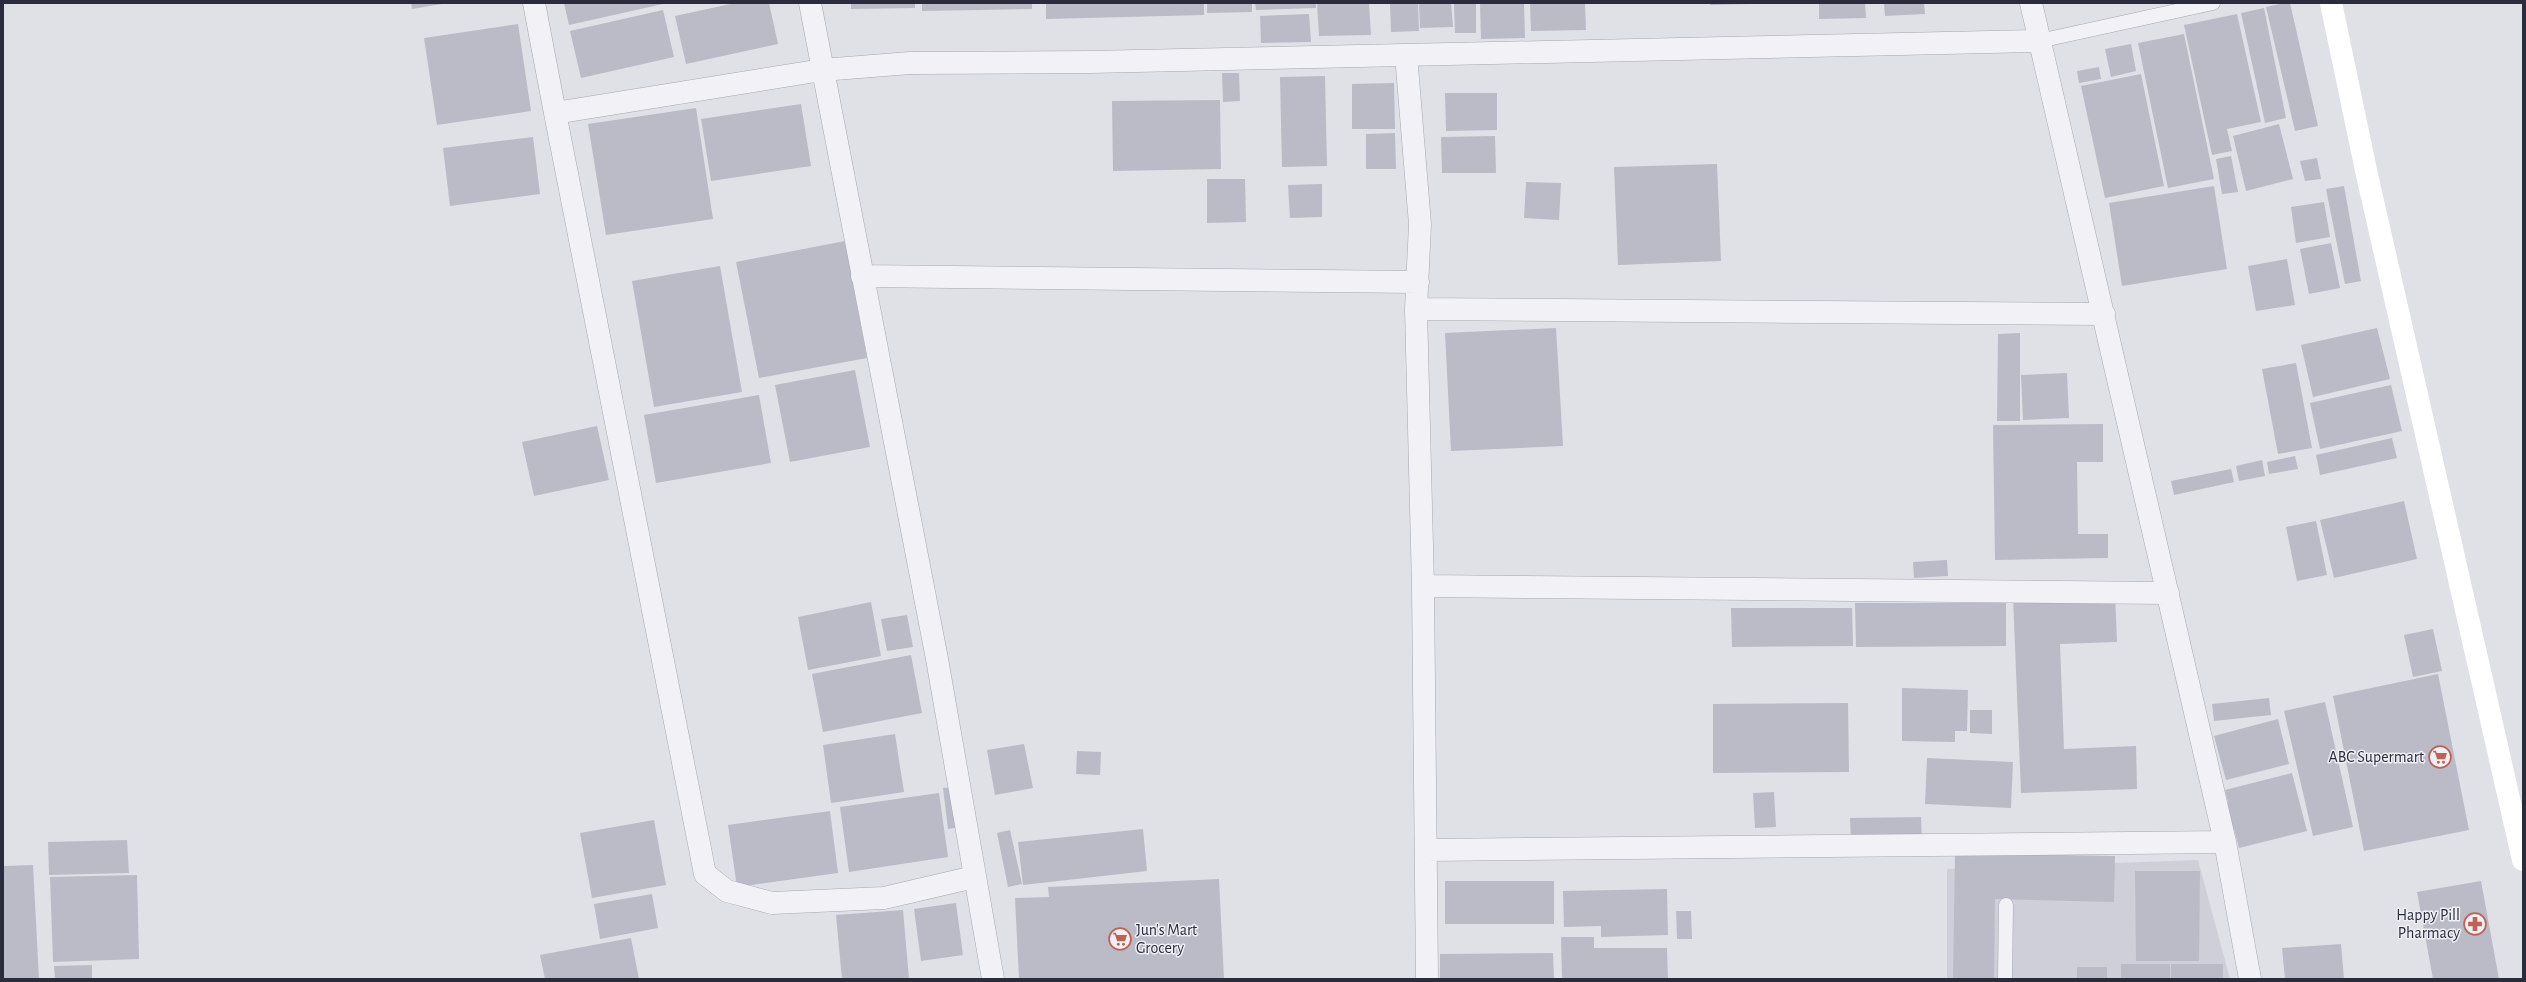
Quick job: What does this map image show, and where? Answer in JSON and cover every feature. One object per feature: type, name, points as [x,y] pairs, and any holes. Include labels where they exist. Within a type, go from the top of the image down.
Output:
[{"type":"street","points":[[534,3],[705,874],[727,891],[772,903],[884,898],[974,877]]},
{"type":"street","points":[[810,3],[937,659],[993,979]]},
{"type":"street","points":[[2031,3],[2225,842],[2250,979]]},
{"type":"street","points":[[2331,3],[2367,175],[2523,860]]},
{"type":"street","points":[[556,113],[822,70],[910,63],[1091,62],[2039,41]]},
{"type":"street","points":[[1406,55],[1420,224],[1416,309],[1424,586],[1427,979]]},
{"type":"street","points":[[862,276],[1418,282]]},
{"type":"street","points":[[1416,309],[2104,314]]},
{"type":"street","points":[[1424,586],[2168,593]]},
{"type":"street","points":[[1426,850],[2225,842]]},
{"type":"lane","points":[[2039,41],[2213,3]]},
{"type":"lane","points":[[2006,905],[2006,979]]},
{"type":"shaded area","points":[[2198,860],[2230,979],[1947,979],[1947,869]]},
{"type":"building","points":[[411,3],[442,3],[442,4],[412,9]]},
{"type":"building","points":[[564,3],[663,3],[663,4],[569,25]]},
{"type":"building","points":[[735,3],[769,3],[778,44],[686,64],[675,16]]},
{"type":"building","points":[[851,3],[915,3],[915,8],[851,9]]},
{"type":"building","points":[[922,3],[1032,3],[1032,9],[922,11]]},
{"type":"building","points":[[1046,3],[1204,3],[1204,15],[1046,19]]},
{"type":"building","points":[[1207,3],[1252,3],[1252,12],[1207,13]]},
{"type":"building","points":[[1255,3],[1316,3],[1316,8],[1256,10]]},
{"type":"building","points":[[1317,3],[1369,3],[1371,35],[1319,36]]},
{"type":"building","points":[[1390,3],[1418,3],[1419,31],[1391,32]]},
{"type":"building","points":[[1419,3],[1451,3],[1453,27],[1420,28]]},
{"type":"building","points":[[1454,3],[1476,3],[1476,33],[1455,33]]},
{"type":"building","points":[[1480,3],[1524,3],[1525,38],[1481,39]]},
{"type":"building","points":[[1530,3],[1585,3],[1586,30],[1531,31]]},
{"type":"building","points":[[1710,3],[1750,3],[1750,4],[1710,5]]},
{"type":"building","points":[[1819,3],[1865,3],[1866,18],[1819,19]]},
{"type":"building","points":[[1884,3],[1924,3],[1925,14],[1885,16]]},
{"type":"building","points":[[2290,3],[2318,126],[2295,131],[2266,7]]},
{"type":"building","points":[[2264,8],[2286,118],[2265,123],[2241,13]]},
{"type":"building","points":[[663,10],[674,57],[581,78],[570,31]]},
{"type":"building","points":[[1309,14],[1311,42],[1261,43],[1260,16]]},
{"type":"building","points":[[2237,14],[2261,122],[2227,129],[2232,151],[2212,155],[2184,25]]},
{"type":"building","points":[[518,24],[531,111],[437,125],[424,38]]},
{"type":"building","points":[[2184,34],[2214,179],[2168,188],[2138,43]]},
{"type":"building","points":[[2131,44],[2136,71],[2111,77],[2105,49]]},
{"type":"building","points":[[2099,67],[2101,79],[2079,83],[2077,71]]},
{"type":"building","points":[[1222,73],[1239,73],[1240,101],[1223,102]]},
{"type":"building","points":[[2141,74],[2164,186],[2105,198],[2081,86]]},
{"type":"building","points":[[1325,76],[1327,166],[1282,167],[1280,77]]},
{"type":"building","points":[[1394,83],[1395,129],[1352,129],[1352,84]]},
{"type":"building","points":[[1445,93],[1497,93],[1497,130],[1446,131]]},
{"type":"building","points":[[1220,100],[1221,169],[1113,171],[1112,101]]},
{"type":"building","points":[[801,104],[811,166],[711,181],[701,119]]},
{"type":"building","points":[[696,108],[713,219],[606,235],[588,124]]},
{"type":"building","points":[[2279,124],[2293,179],[2246,191],[2233,136]]},
{"type":"building","points":[[1395,133],[1396,169],[1366,169],[1366,134]]},
{"type":"building","points":[[1495,136],[1496,173],[1442,173],[1441,137]]},
{"type":"building","points":[[533,137],[540,194],[450,206],[443,148]]},
{"type":"building","points":[[2231,156],[2238,192],[2222,194],[2216,159]]},
{"type":"building","points":[[2317,158],[2321,179],[2305,181],[2300,161]]},
{"type":"building","points":[[1717,164],[1721,261],[1618,265],[1614,167]]},
{"type":"building","points":[[1207,179],[1245,179],[1246,222],[1207,223]]},
{"type":"building","points":[[1526,182],[1561,183],[1559,220],[1524,218]]},
{"type":"building","points":[[1322,184],[1322,217],[1290,218],[1288,185]]},
{"type":"building","points":[[2214,186],[2227,269],[2122,286],[2109,203]]},
{"type":"building","points":[[2344,186],[2361,281],[2345,284],[2326,189]]},
{"type":"building","points":[[2324,202],[2330,237],[2296,243],[2291,207]]},
{"type":"building","points":[[845,241],[867,358],[759,378],[736,262]]},
{"type":"building","points":[[2331,243],[2340,288],[2309,294],[2300,249]]},
{"type":"building","points":[[2287,259],[2295,305],[2256,311],[2248,266]]},
{"type":"building","points":[[720,266],[742,392],[654,407],[632,281]]},
{"type":"building","points":[[1556,328],[1563,446],[1451,451],[1445,333]]},
{"type":"building","points":[[2377,328],[2390,379],[2313,397],[2301,345]]},
{"type":"building","points":[[2020,333],[2020,421],[1997,421],[1998,334]]},
{"type":"building","points":[[2296,363],[2312,448],[2278,454],[2262,369]]},
{"type":"building","points":[[855,370],[870,447],[790,462],[775,385]]},
{"type":"building","points":[[2067,373],[2069,418],[2023,420],[2021,375]]},
{"type":"building","points":[[2391,385],[2402,431],[2320,449],[2310,403]]},
{"type":"building","points":[[759,395],[771,463],[656,483],[644,415]]},
{"type":"building","points":[[2103,424],[2103,462],[2077,462],[2078,534],[2108,534],[2108,558],[1995,560],[1993,425]]},
{"type":"building","points":[[597,426],[609,480],[534,496],[522,442]]},
{"type":"building","points":[[2392,438],[2397,458],[2320,475],[2316,455]]},
{"type":"building","points":[[2295,456],[2298,469],[2269,474],[2267,462]]},
{"type":"building","points":[[2262,460],[2265,476],[2239,481],[2236,466]]},
{"type":"building","points":[[2231,469],[2234,482],[2174,495],[2171,481]]},
{"type":"building","points":[[2404,501],[2417,559],[2334,578],[2320,520]]},
{"type":"building","points":[[2316,521],[2327,575],[2297,581],[2286,527]]},
{"type":"building","points":[[1947,560],[1948,576],[1914,578],[1913,562]]},
{"type":"building","points":[[2115,594],[2117,642],[2060,644],[2064,749],[2136,746],[2137,789],[2021,793],[2013,597]]},
{"type":"building","points":[[871,602],[881,656],[808,670],[798,617]]},
{"type":"building","points":[[1855,603],[2006,603],[2006,646],[1856,647]]},
{"type":"building","points":[[1731,608],[1852,608],[1853,646],[1732,647]]},
{"type":"building","points":[[907,615],[913,647],[887,651],[881,619]]},
{"type":"building","points":[[2433,629],[2442,671],[2413,677],[2404,635]]},
{"type":"building","points":[[911,655],[922,713],[823,732],[812,674]]},
{"type":"building","points":[[2438,674],[2469,830],[2364,851],[2333,696]]},
{"type":"building","points":[[1902,688],[1968,690],[1967,731],[1955,731],[1955,742],[1902,741]]},
{"type":"building","points":[[2269,698],[2271,715],[2214,721],[2212,704]]},
{"type":"building","points":[[2325,702],[2353,827],[2313,836],[2284,711]]},
{"type":"building","points":[[1848,703],[1849,772],[1713,773],[1713,704]]},
{"type":"building","points":[[1970,710],[1992,710],[1992,734],[1970,733]]},
{"type":"building","points":[[2278,719],[2289,764],[2226,780],[2214,736]]},
{"type":"building","points":[[895,734],[904,792],[831,803],[823,745]]},
{"type":"building","points":[[1024,744],[1033,788],[995,795],[987,750]]},
{"type":"building","points":[[1077,751],[1101,752],[1100,775],[1076,774]]},
{"type":"building","points":[[1927,758],[2013,762],[2011,808],[1925,804]]},
{"type":"building","points":[[2292,773],[2307,831],[2239,848],[2234,829],[2229,831],[2222,804],[2228,802],[2225,790]]},
{"type":"building","points":[[955,787],[960,827],[948,829],[943,788]]},
{"type":"building","points":[[1774,792],[1776,827],[1755,828],[1753,793]]},
{"type":"building","points":[[939,793],[948,857],[849,872],[840,807]]},
{"type":"building","points":[[830,811],[838,873],[737,887],[728,825]]},
{"type":"building","points":[[1921,817],[1922,841],[1851,842],[1850,818]]},
{"type":"building","points":[[654,820],[666,885],[592,898],[580,833]]},
{"type":"building","points":[[1143,829],[1147,871],[1023,885],[1018,842]]},
{"type":"building","points":[[1010,830],[1022,884],[1008,887],[997,833]]},
{"type":"building","points":[[127,840],[129,873],[49,875],[48,842]]},
{"type":"building","points":[[1955,853],[2115,856],[2114,902],[1995,899],[1994,979],[1953,979]]},
{"type":"building","points":[[33,865],[39,979],[3,979],[3,866]]},
{"type":"building","points":[[2135,871],[2200,871],[2199,961],[2136,961]]},
{"type":"building","points":[[137,875],[139,959],[53,962],[50,877]]},
{"type":"building","name":"Jun's Mart Grocery","points":[[1219,879],[1224,979],[1019,979],[1015,898],[1049,897],[1048,887]]},
{"type":"building","points":[[1445,881],[1554,881],[1554,924],[1445,924]]},
{"type":"building","points":[[2481,881],[2499,979],[2433,979],[2417,892]]},
{"type":"building","points":[[1667,889],[1668,935],[1601,937],[1601,926],[1564,927],[1563,891]]},
{"type":"building","points":[[652,894],[658,928],[600,939],[594,904]]},
{"type":"building","points":[[956,903],[963,955],[921,961],[914,909]]},
{"type":"building","points":[[903,910],[909,979],[842,979],[836,915]]},
{"type":"building","points":[[1676,911],[1691,911],[1692,939],[1677,939]]},
{"type":"building","points":[[1561,937],[1594,937],[1594,948],[1667,948],[1668,979],[1562,979]]},
{"type":"building","points":[[631,938],[639,979],[545,979],[540,955]]},
{"type":"building","points":[[2341,944],[2344,979],[2285,979],[2282,948]]},
{"type":"building","points":[[1553,953],[1554,979],[1440,979],[1440,954]]},
{"type":"building","points":[[2121,964],[2170,964],[2170,979],[2121,979]]},
{"type":"building","points":[[2171,964],[2223,964],[2223,979],[2171,979]]},
{"type":"building","points":[[92,965],[92,979],[55,979],[54,966]]},
{"type":"building","points":[[2077,967],[2107,967],[2107,979],[2077,979]]},
{"type":"place","name":"ABC Supermart","points":[[2440,757]]},
{"type":"place","name":"Happy Pill Pharmacy","points":[[2475,924]]},
{"type":"place","name":"Jun's Mart Grocery","points":[[1120,939]]}]
